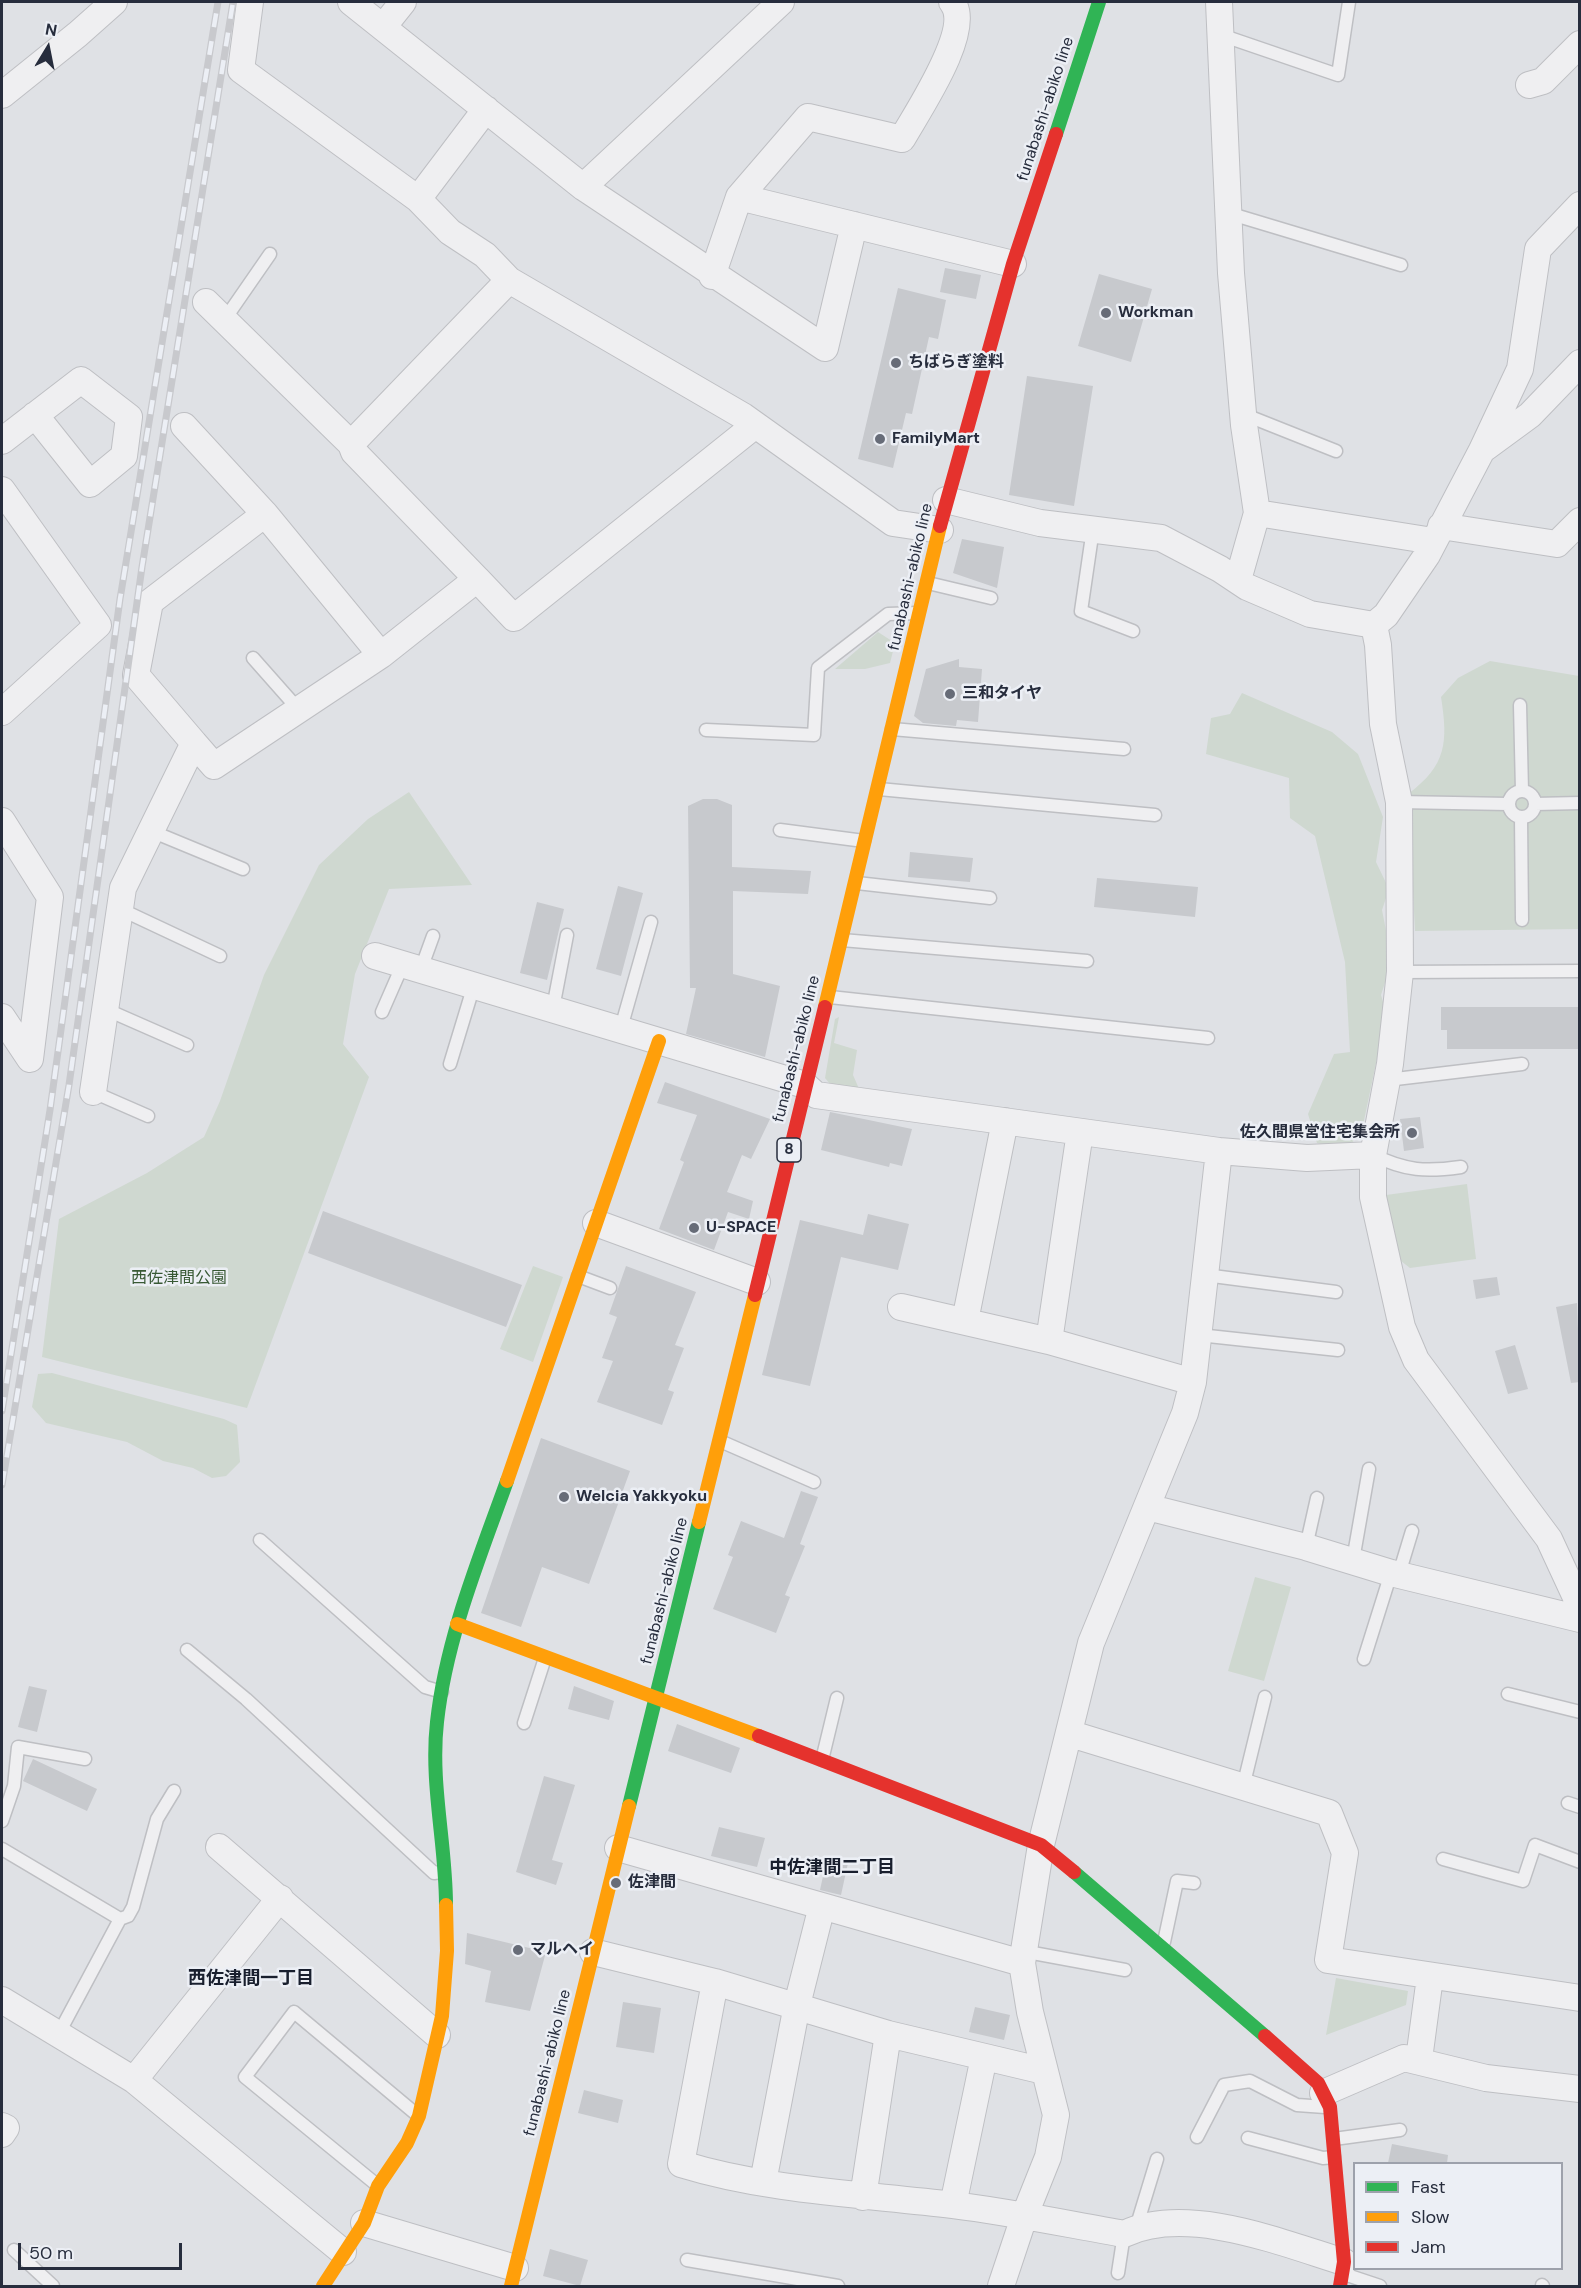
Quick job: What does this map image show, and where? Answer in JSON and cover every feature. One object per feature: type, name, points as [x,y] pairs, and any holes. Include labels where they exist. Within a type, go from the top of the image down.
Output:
[{"type":"street","points":[[2,95],[114,2]]},
{"type":"street","points":[[250,2],[241,70],[418,200],[450,232],[485,255],[510,280],[704,391],[893,523],[940,530]]},
{"type":"street","points":[[351,2],[583,187],[712,276],[825,348],[854,225]]},
{"type":"street","points":[[383,27],[403,2]]},
{"type":"street","points":[[583,187],[781,2]]},
{"type":"street","points":[[712,276],[739,197],[808,117],[902,139],[942,67],[959,21],[952,2]]},
{"type":"street","name":"funabashi-abiko line","points":[[513,2277],[856,883],[946,500],[1013,264],[1099,2]]},
{"type":"street","points":[[1219,2],[1228,213],[1243,414],[1257,513],[1238,580]]},
{"type":"street","points":[[1529,85],[1543,81],[1580,44]]},
{"type":"street","points":[[418,200],[486,109]]},
{"type":"street","points":[[739,197],[1013,264]]},
{"type":"street","points":[[946,500],[1040,523],[1161,538],[1247,587],[1310,614],[1374,625],[1386,615],[1427,555],[1482,450],[1520,369],[1539,249],[1580,205]]},
{"type":"street","points":[[351,444],[510,280]]},
{"type":"street","points":[[206,302],[351,444],[354,452],[514,618],[754,426]]},
{"type":"street","points":[[1482,450],[1530,415],[1580,363]]},
{"type":"street","points":[[2,441],[35,415]]},
{"type":"street","points":[[184,426],[265,514],[381,655]]},
{"type":"street","points":[[2,490],[98,625],[2,712]]},
{"type":"street","points":[[1257,513],[1437,534],[1568,546],[1580,521]]},
{"type":"street","points":[[265,514],[150,602],[136,675],[214,766],[381,655],[477,579]]},
{"type":"street","points":[[1374,625],[1378,645],[1383,724],[1399,802],[1400,972],[1387,1080],[1373,1155],[1373,1197],[1390,1281],[1402,1327],[1416,1360],[1549,1539],[1580,1606]]},
{"type":"street","points":[[93,1092],[123,888],[194,743]]},
{"type":"street","points":[[2,821],[50,897],[30,1059],[2,1017]]},
{"type":"street","points":[[375,956],[805,1085],[816,1095],[1219,1151],[1307,1158],[1373,1155]]},
{"type":"street","points":[[323,2286],[364,2223],[378,2186],[407,2143],[418,2116],[442,2016],[447,1951],[446,1871],[436,1774],[437,1722],[457,1624],[659,1041]]},
{"type":"street","points":[[965,1321],[1005,1121]]},
{"type":"street","points":[[1049,1341],[1080,1132]]},
{"type":"street","points":[[1001,2286],[1024,2217],[1048,2157],[1056,2115],[1030,2012],[1022,1957],[1041,1845],[1071,1734],[1091,1643],[1185,1413],[1193,1383],[1219,1151]]},
{"type":"street","points":[[596,1223],[758,1282]]},
{"type":"street","points":[[901,1307],[1049,1341],[1193,1383]]},
{"type":"street","points":[[1148,1507],[1306,1547],[1391,1573],[1580,1619]]},
{"type":"street","points":[[457,1624],[656,1695],[1041,1845],[1163,1947],[1318,2083],[1326,2100],[1336,2157],[1342,2274],[1222,2225],[1184,2224],[1130,2231],[953,2205],[863,2198],[725,2178],[681,2164],[715,1982]]},
{"type":"street","points":[[1071,1734],[1329,1814],[1345,1853],[1328,1960],[1580,1998]]},
{"type":"street","points":[[219,1847],[437,2035]]},
{"type":"street","points":[[618,1848],[822,1906],[1022,1957]]},
{"type":"street","points":[[134,2080],[280,1898]]},
{"type":"street","points":[[763,2182],[797,2005],[822,1906]]},
{"type":"street","points":[[593,1952],[715,1982],[888,2034],[1044,2071]]},
{"type":"street","points":[[1419,2059],[1430,1977]]},
{"type":"street","points":[[2,2000],[134,2080],[343,2252]]},
{"type":"street","points":[[863,2198],[888,2034]]},
{"type":"street","points":[[953,2205],[984,2057]]},
{"type":"street","points":[[1326,2100],[1404,2058],[1419,2059],[1486,2078],[1580,2089]]},
{"type":"street","points":[[2,2126],[6,2128],[2,2134]]},
{"type":"street","points":[[364,2223],[513,2277]]},
{"type":"lane","points":[[1221,35],[1338,75],[1349,2]]},
{"type":"lane","points":[[1228,213],[1401,265]]},
{"type":"lane","points":[[225,319],[270,254]]},
{"type":"lane","points":[[1243,414],[1336,451]]},
{"type":"lane","points":[[1093,529],[1081,611],[1132,631]]},
{"type":"lane","points":[[927,582],[991,598]]},
{"type":"lane","points":[[706,730],[814,735],[819,668],[888,614],[919,613]]},
{"type":"lane","points":[[253,657],[299,710]]},
{"type":"lane","points":[[1520,705],[1521,791]]},
{"type":"lane","points":[[892,729],[1124,749]]},
{"type":"lane","points":[[878,789],[1155,815]]},
{"type":"lane","points":[[1521,791],[1533,798],[1534,804],[1528,816],[1521,817],[1515,815],[1509,804],[1515,793],[1521,791]]},
{"type":"lane","points":[[1399,802],[1509,804]]},
{"type":"lane","points":[[1534,804],[1580,803]]},
{"type":"lane","points":[[1521,817],[1522,920]]},
{"type":"lane","points":[[780,830],[866,841]]},
{"type":"lane","points":[[151,831],[243,869]]},
{"type":"lane","points":[[856,883],[990,898]]},
{"type":"lane","points":[[120,909],[220,956]]},
{"type":"lane","points":[[621,1028],[651,922]]},
{"type":"lane","points":[[553,1008],[567,935]]},
{"type":"lane","points":[[382,1012],[433,936]]},
{"type":"lane","points":[[841,940],[1087,961]]},
{"type":"lane","points":[[1400,972],[1580,971]]},
{"type":"lane","points":[[450,1064],[474,985]]},
{"type":"lane","points":[[828,997],[1208,1038]]},
{"type":"lane","points":[[105,1009],[187,1045]]},
{"type":"lane","points":[[1387,1080],[1522,1064]]},
{"type":"lane","points":[[93,1092],[148,1116]]},
{"type":"lane","points":[[1373,1155],[1388,1162],[1426,1172],[1461,1167]]},
{"type":"lane","points":[[1205,1275],[1336,1292]]},
{"type":"lane","points":[[577,1276],[610,1288]]},
{"type":"lane","points":[[1198,1335],[1338,1350]]},
{"type":"lane","points":[[719,1441],[814,1482]]},
{"type":"lane","points":[[1353,1560],[1369,1469]]},
{"type":"lane","points":[[1306,1547],[1317,1498]]},
{"type":"lane","points":[[1364,1659],[1391,1573],[1402,1564],[1412,1531]]},
{"type":"lane","points":[[260,1540],[425,1687],[442,1692]]},
{"type":"lane","points":[[187,1650],[246,1699],[434,1873],[446,1871]]},
{"type":"lane","points":[[524,1723],[545,1657]]},
{"type":"lane","points":[[1508,1694],[1580,1712]]},
{"type":"lane","points":[[1243,1787],[1265,1697]]},
{"type":"lane","points":[[822,1761],[837,1698]]},
{"type":"lane","points":[[2,1821],[14,1786],[18,1747],[86,1760]]},
{"type":"lane","points":[[59,2033],[120,1919],[128,1916],[133,1907],[157,1819],[174,1791]]},
{"type":"lane","points":[[1443,1859],[1523,1881],[1535,1845],[1580,1862]]},
{"type":"lane","points":[[2,1849],[120,1919]]},
{"type":"lane","points":[[1163,1947],[1177,1881],[1194,1883]]},
{"type":"lane","points":[[1022,1957],[1125,1970]]},
{"type":"lane","points":[[378,2186],[245,2077],[294,2012],[418,2116]]},
{"type":"lane","points":[[1197,2137],[1224,2085],[1250,2080],[1297,2105],[1326,2100]]},
{"type":"lane","points":[[1333,2139],[1400,2130]]},
{"type":"lane","points":[[1248,2138],[1323,2158],[1336,2157]]},
{"type":"lane","points":[[1118,2272],[1130,2231],[1157,2159]]},
{"type":"lane","points":[[14,2250],[53,2286]]},
{"type":"lane","points":[[687,2260],[838,2286]]},
{"type":"lane","points":[[1342,2274],[1380,2286]]},
{"type":"green space","points":[[878,632],[895,643],[890,663],[865,669],[835,669]]},
{"type":"green space","points":[[1490,661],[1579,676],[1579,929],[1415,931],[1408,794],[1431,773],[1442,752],[1444,727],[1441,697],[1458,678]]},
{"type":"green space","points":[[1242,693],[1332,732],[1358,754],[1383,817],[1376,862],[1389,889],[1382,910],[1392,961],[1381,995],[1391,1029],[1379,1049],[1362,1130],[1348,1148],[1317,1143],[1308,1114],[1334,1054],[1350,1052],[1345,962],[1315,836],[1290,818],[1289,778],[1206,754],[1211,718],[1230,714]]},
{"type":"green space","name":"西佐津間公園","points":[[409,792],[472,885],[389,889],[355,974],[343,1044],[369,1077],[247,1408],[42,1357],[59,1219],[147,1173],[204,1137],[220,1101],[264,975],[319,865],[368,819]]},
{"type":"green space","points":[[839,1017],[834,1043],[857,1050],[853,1075],[860,1091],[830,1084],[825,1078],[835,1019]]},
{"type":"green space","points":[[1467,1184],[1476,1259],[1410,1268],[1401,1261],[1386,1195]]},
{"type":"green space","points":[[533,1266],[563,1277],[533,1362],[500,1349]]},
{"type":"green space","points":[[52,1373],[224,1419],[237,1425],[240,1462],[226,1476],[212,1478],[193,1468],[163,1461],[127,1442],[46,1423],[32,1407],[38,1374]]},
{"type":"green space","points":[[1255,1577],[1291,1587],[1264,1681],[1228,1671]]},
{"type":"green space","points":[[1336,1978],[1408,1991],[1406,2005],[1326,2035]]},
{"type":"building","points":[[945,268],[981,275],[976,299],[940,292]]},
{"type":"building","points":[[1099,274],[1152,289],[1131,362],[1078,346]]},
{"type":"building","points":[[898,288],[946,300],[938,339],[929,337],[912,414],[906,413],[893,468],[858,459]]},
{"type":"building","points":[[1027,376],[1093,386],[1074,506],[1009,495]]},
{"type":"building","points":[[962,539],[1004,547],[997,588],[953,573]]},
{"type":"building","points":[[959,659],[959,667],[982,669],[978,722],[957,720],[956,726],[923,723],[914,716],[926,669]]},
{"type":"building","points":[[703,799],[717,799],[732,805],[732,867],[811,871],[808,894],[733,891],[733,974],[780,986],[765,1057],[686,1034],[696,988],[690,988],[688,806]]},
{"type":"building","points":[[910,852],[973,858],[970,882],[908,877]]},
{"type":"building","points":[[1097,878],[1198,887],[1195,917],[1094,907]]},
{"type":"building","points":[[618,886],[643,893],[621,976],[596,969]]},
{"type":"building","points":[[537,902],[564,909],[547,980],[520,973]]},
{"type":"building","points":[[1441,1007],[1580,1007],[1580,1049],[1447,1049],[1447,1030],[1441,1030]]},
{"type":"building","points":[[665,1082],[770,1119],[751,1159],[742,1155],[727,1192],[753,1201],[749,1219],[728,1212],[714,1250],[659,1229],[684,1162],[680,1160],[697,1115],[657,1103]]},
{"type":"building","points":[[830,1112],[912,1129],[902,1166],[890,1163],[889,1167],[821,1150]]},
{"type":"building","points":[[1420,1117],[1424,1148],[1404,1151],[1400,1119]]},
{"type":"building","points":[[323,1211],[522,1285],[506,1327],[308,1253]]},
{"type":"building","points":[[868,1214],[909,1224],[898,1270],[841,1257],[810,1386],[762,1375],[800,1220],[863,1235]]},
{"type":"building","points":[[626,1266],[696,1292],[675,1345],[684,1348],[668,1390],[674,1392],[662,1425],[597,1402],[613,1361],[602,1358],[617,1317],[609,1314]]},
{"type":"building","points":[[1497,1277],[1500,1295],[1476,1299],[1473,1280]]},
{"type":"building","points":[[1577,1303],[1580,1382],[1571,1383],[1556,1307]]},
{"type":"building","points":[[1515,1345],[1528,1389],[1508,1394],[1495,1351]]},
{"type":"building","points":[[541,1438],[630,1471],[589,1584],[542,1567],[521,1627],[481,1613]]},
{"type":"building","points":[[801,1491],[818,1497],[800,1544],[805,1546],[785,1595],[790,1597],[776,1633],[713,1609],[733,1557],[728,1555],[741,1521],[784,1538]]},
{"type":"building","points":[[29,1686],[47,1690],[37,1732],[18,1727]]},
{"type":"building","points":[[574,1686],[614,1701],[609,1720],[568,1709]]},
{"type":"building","points":[[677,1724],[740,1748],[731,1773],[668,1751]]},
{"type":"building","points":[[33,1759],[97,1789],[87,1811],[23,1781]]},
{"type":"building","points":[[544,1776],[575,1785],[552,1860],[563,1863],[556,1885],[516,1872]]},
{"type":"building","points":[[719,1827],[765,1838],[757,1867],[711,1856]]},
{"type":"building","points":[[827,1858],[848,1863],[841,1895],[820,1890]]},
{"type":"building","points":[[467,1933],[546,1952],[530,2011],[485,2002],[491,1971],[465,1964]]},
{"type":"building","points":[[623,2002],[661,2008],[654,2053],[616,2047]]},
{"type":"building","points":[[975,2007],[1010,2015],[1004,2040],[969,2032]]},
{"type":"building","points":[[584,2090],[623,2100],[618,2123],[578,2113]]},
{"type":"building","points":[[1392,2144],[1448,2155],[1447,2162],[1388,2162]]},
{"type":"building","points":[[550,2249],[588,2260],[580,2286],[543,2276]]},
{"type":"railway","points":[[2,1411],[50,1110],[120,599],[218,2]]},
{"type":"railway","points":[[2,1485],[69,1085],[142,567],[233,2]]},
{"type":"traffic: fast","points":[[1056,134],[1099,2]]},
{"type":"traffic: fast","points":[[446,1905],[435,1768],[441,1691],[465,1600],[507,1481]]},
{"type":"traffic: fast","points":[[629,1806],[699,1522]]},
{"type":"traffic: fast","points":[[1074,1872],[1265,2036]]},
{"type":"traffic: slow","points":[[825,1007],[940,526]]},
{"type":"traffic: slow","points":[[507,1481],[659,1041]]},
{"type":"traffic: slow","points":[[699,1522],[755,1295]]},
{"type":"traffic: slow","points":[[457,1624],[759,1736]]},
{"type":"traffic: slow","points":[[511,2286],[629,1806]]},
{"type":"traffic: slow","points":[[323,2286],[364,2223],[378,2186],[407,2143],[419,2116],[442,2016],[447,1951],[446,1905]]},
{"type":"traffic: jam","points":[[940,526],[1013,264],[1056,134]]},
{"type":"traffic: jam","points":[[755,1295],[825,1007]]},
{"type":"traffic: jam","points":[[759,1736],[1041,1845],[1074,1872]]},
{"type":"traffic: jam","points":[[1265,2036],[1318,2083],[1330,2107],[1344,2262],[1340,2286]]},
{"type":"place","name":"Workman","points":[[1106,313]]},
{"type":"place","name":"ちばらぎ塗料","points":[[896,363]]},
{"type":"place","name":"FamilyMart","points":[[880,439]]},
{"type":"place","name":"三和タイヤ","points":[[950,694]]},
{"type":"place","name":"佐久間県営住宅集会所","points":[[1412,1133]]},
{"type":"place","name":"U-SPACE","points":[[694,1228]]},
{"type":"place","name":"Welcia Yakkyoku","points":[[564,1497]]},
{"type":"place","name":"佐津間","points":[[616,1883]]},
{"type":"place","name":"マルヘイ","points":[[518,1950]]},
{"type":"district","name":"中佐津間二丁目","points":[[832,1868]]},
{"type":"district","name":"西佐津間一丁目","points":[[251,1979]]}]
